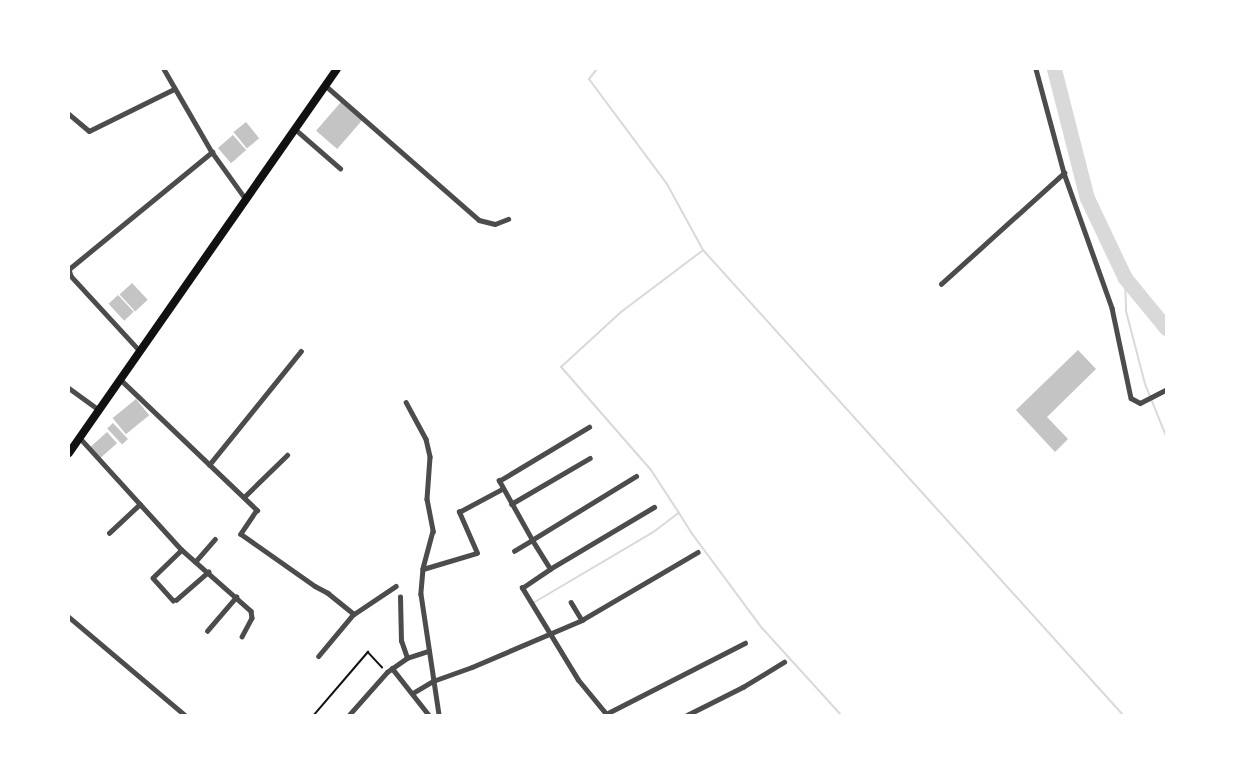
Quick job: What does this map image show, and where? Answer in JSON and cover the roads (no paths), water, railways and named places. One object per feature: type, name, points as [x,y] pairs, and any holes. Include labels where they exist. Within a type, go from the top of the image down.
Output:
[{"type":"highway","points":[[69,453],[245,198],[338,69]]},
{"type":"street","points":[[164,69],[212,152],[245,198]]},
{"type":"street","points":[[1036,69],[1064,173],[1112,308],[1131,398],[1137,404],[1166,390]]},
{"type":"street","points":[[325,86],[479,220],[495,224],[508,219]]},
{"type":"street","points":[[69,114],[91,131],[174,89]]},
{"type":"street","points":[[295,129],[340,168]]},
{"type":"street","points":[[139,350],[70,277],[69,269],[212,152]]},
{"type":"street","points":[[941,284],[1064,173]]},
{"type":"street","points":[[209,465],[301,351]]},
{"type":"street","points":[[120,379],[257,512],[241,534],[315,586],[328,592],[354,614]]},
{"type":"street","points":[[69,388],[99,410]]},
{"type":"street","points":[[406,402],[426,438],[430,457],[427,499],[433,531],[423,569],[421,594],[439,715]]},
{"type":"street","points":[[550,569],[499,481],[589,427]]},
{"type":"street","points":[[80,438],[182,550],[253,614],[242,637]]},
{"type":"street","points":[[244,497],[287,455]]},
{"type":"street","points":[[511,504],[590,458]]},
{"type":"street","points":[[514,551],[636,476]]},
{"type":"street","points":[[423,569],[477,554],[459,512],[502,489]]},
{"type":"street","points":[[109,533],[140,504]]},
{"type":"street","points":[[654,507],[522,588],[551,632],[578,680],[607,714],[745,643]]},
{"type":"street","points":[[195,562],[215,539]]},
{"type":"street","points":[[182,550],[153,578],[173,600],[176,600],[208,572]]},
{"type":"street","points":[[413,693],[433,681],[472,667],[582,620],[698,552]]},
{"type":"street","points":[[319,656],[354,614],[396,586]]},
{"type":"street","points":[[207,631],[236,597]]},
{"type":"street","points":[[400,597],[401,641],[407,658]]},
{"type":"street","points":[[572,602],[582,620]]},
{"type":"street","points":[[69,617],[185,715]]},
{"type":"street","points":[[349,715],[392,668],[407,658],[429,651]]},
{"type":"street","points":[[687,715],[784,662]]},
{"type":"street","points":[[392,668],[429,715]]},
{"type":"waterway","points":[[597,69],[589,79],[667,184],[703,250],[1123,715]]},
{"type":"waterway","points":[[1054,69],[1087,198],[1125,278],[1166,328]]},
{"type":"waterway","points":[[533,603],[652,533],[679,513],[651,470],[561,367],[621,312],[702,251]]},
{"type":"waterway","points":[[1125,278],[1126,311],[1145,384],[1166,436]]},
{"type":"waterway","points":[[679,513],[761,627],[841,715]]}]
